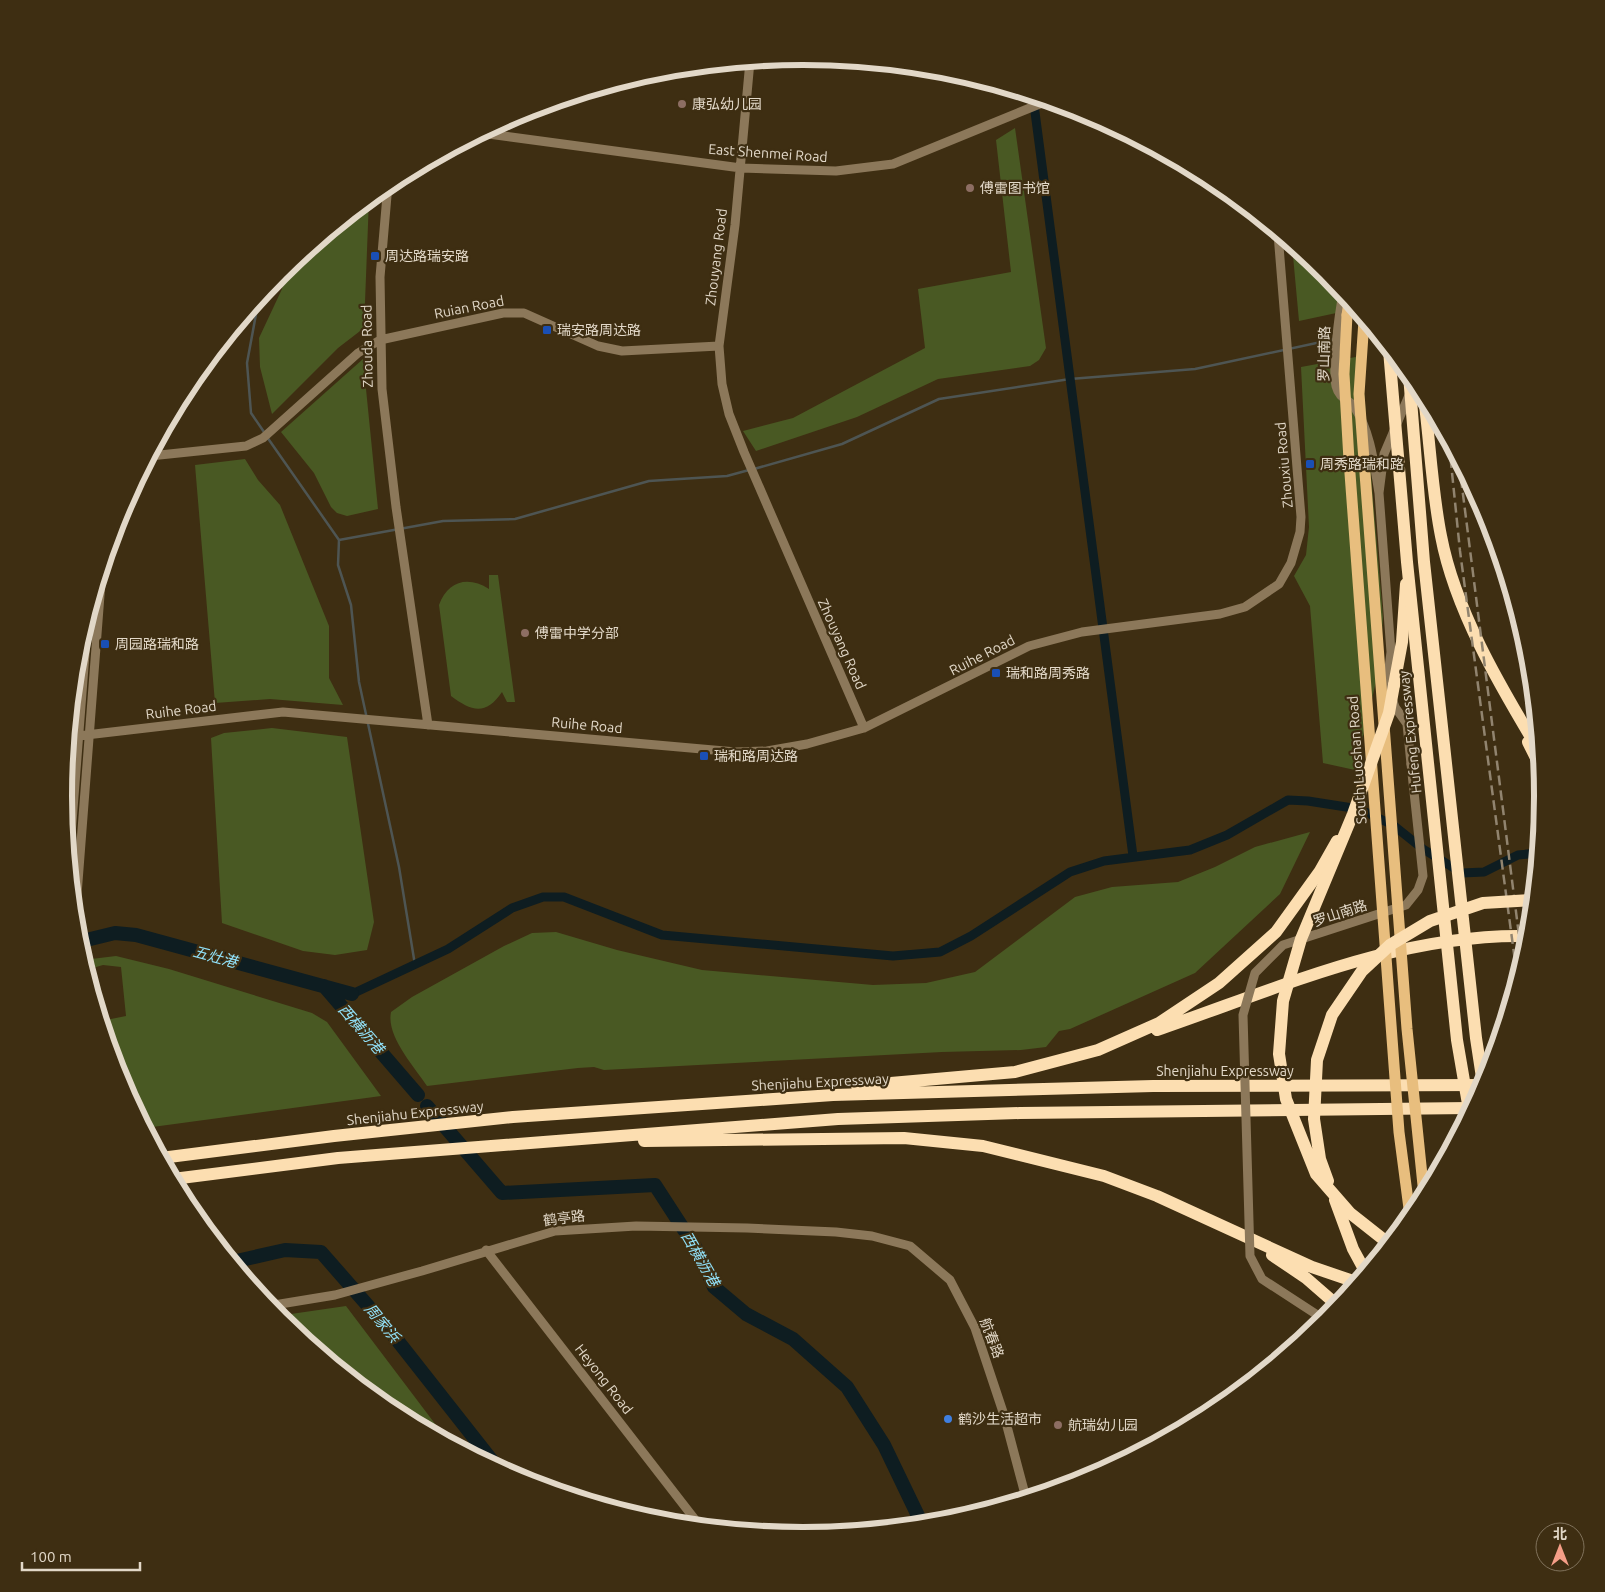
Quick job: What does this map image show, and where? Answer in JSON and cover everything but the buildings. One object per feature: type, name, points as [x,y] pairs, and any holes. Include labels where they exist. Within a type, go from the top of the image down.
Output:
[{"type":"highway","name":"Hufeng Expressway","points":[[1390,362],[1407,562],[1457,1040],[1468,1098]]},
{"type":"highway","points":[[1410,390],[1424,562],[1474,1028],[1481,1069]]},
{"type":"highway","points":[[1426,416],[1441,537],[1452,579],[1490,669],[1532,751]]},
{"type":"highway","points":[[1383,1239],[1350,1213],[1316,1174],[1286,1099],[1278,1054],[1283,1001],[1301,940],[1390,713],[1402,642],[1407,562]]},
{"type":"highway","points":[[1490,669],[1531,737]]},
{"type":"highway","points":[[1098,1050],[1159,1024],[1219,983],[1276,932],[1320,871],[1352,814]]},
{"type":"highway","points":[[1362,1266],[1353,1249],[1320,1160],[1315,1127],[1317,1060],[1332,1015],[1362,971],[1390,945],[1430,921],[1483,903],[1525,900]]},
{"type":"highway","points":[[513,1117],[1015,1072],[1098,1050],[1353,962],[1433,944],[1502,935],[1520,936]]},
{"type":"highway","name":"Shenjiahu Expressway","points":[[167,1157],[334,1136],[513,1117],[833,1095],[1154,1086],[1474,1085]]},
{"type":"highway","points":[[180,1178],[338,1158],[516,1142],[838,1119],[1020,1113],[1463,1109]]},
{"type":"highway","points":[[516,1142],[904,1138],[983,1146],[1104,1176],[1158,1196],[1312,1266],[1350,1280]]},
{"type":"highway","points":[[1212,1222],[1266,1251],[1306,1278],[1331,1300]]},
{"type":"main road","name":"South Luoshan Road","points":[[1348,310],[1344,374],[1349,460],[1399,1132],[1408,1204]]},
{"type":"main road","points":[[1364,328],[1360,394],[1364,460],[1407,1029],[1423,1182]]},
{"type":"street","name":"Zhouyang Road","points":[[750,67],[741,168],[719,346],[722,384],[729,414],[744,452],[864,728]]},
{"type":"street","name":"East Shenmei Road","points":[[492,134],[741,168],[836,171],[893,164],[1039,105]]},
{"type":"street","name":"Zhouda Road","points":[[387,194],[381,255],[380,340],[384,420],[428,725]]},
{"type":"street","name":"Zhouxiu Road","points":[[1123,627],[1220,614],[1245,607],[1279,584],[1291,563],[1300,532],[1302,517],[1279,241]]},
{"type":"street","name":"罗山南路","points":[[1317,1315],[1262,1279],[1250,1256],[1243,1015],[1255,973],[1283,945],[1406,905],[1418,890],[1423,876],[1407,724],[1395,707],[1387,684],[1391,652],[1379,493],[1367,431],[1354,406],[1341,398],[1336,385],[1338,319],[1341,303]]},
{"type":"street","name":"Ruian Road","points":[[156,455],[246,446],[263,438],[358,353],[380,340],[503,313],[524,313],[598,346],[622,350],[719,346]]},
{"type":"street","name":"罗山南路","points":[[1379,493],[1384,454],[1411,392]]},
{"type":"street","points":[[78,888],[91,735],[100,592]]},
{"type":"street","name":"Ruihe Road","points":[[74,737],[283,712],[736,752],[767,751],[807,744],[864,728],[1029,646],[1082,632],[1123,627]]},
{"type":"street","name":"鹤亭路","points":[[278,1304],[373,1285],[555,1231],[708,1227],[836,1232],[872,1236]]},
{"type":"street","name":"航春路","points":[[872,1236],[910,1246],[950,1280],[975,1328],[1004,1415],[1024,1492]]},
{"type":"street","name":"Heyong Road","points":[[486,1250],[694,1519]]},
{"type":"green space","points":[[1015,128],[1046,348],[1039,360],[1030,366],[938,379],[857,417],[756,451],[743,431],[793,418],[925,348],[918,289],[1011,272],[996,140]]},
{"type":"green space","points":[[369,208],[364,328],[338,348],[272,414],[260,367],[259,338],[282,289],[283,282],[321,246]]},
{"type":"green space","points":[[1293,254],[1349,310],[1299,321]]},
{"type":"green space","points":[[1361,356],[1383,617],[1380,665],[1355,770],[1323,763],[1310,606],[1294,576],[1306,555],[1309,527],[1301,367]]},
{"type":"green space","points":[[363,359],[378,509],[347,516],[337,513],[331,507],[314,473],[281,432]]},
{"type":"green space","points":[[245,459],[258,480],[280,505],[329,626],[329,678],[343,705],[270,699],[215,703],[195,465]]},
{"type":"green space","points":[[489,575],[498,575],[515,702],[507,702],[502,692],[490,705],[478,709],[465,705],[451,696],[439,605],[448,590],[460,583],[474,582],[489,589]]},
{"type":"green space","points":[[272,728],[347,737],[374,922],[367,950],[335,955],[303,951],[222,923],[211,738],[224,733]]},
{"type":"green space","points":[[1310,832],[1280,894],[1195,973],[1070,1029],[1059,1031],[1046,1047],[1021,1050],[942,1052],[604,1070],[594,1067],[578,1068],[427,1086],[402,1050],[393,1031],[391,1012],[412,997],[504,946],[532,933],[556,932],[617,950],[702,970],[873,985],[926,983],[975,972],[1075,897],[1112,887],[1178,882],[1215,867],[1255,847]]},
{"type":"green space","points":[[116,956],[169,969],[312,1013],[327,1022],[381,1096],[151,1127],[127,1076],[107,1020],[126,1016],[121,967],[103,965],[92,968],[90,959]]},
{"type":"green space","points":[[346,1306],[440,1431],[396,1404],[357,1376],[288,1314]]},
{"type":"waterway","points":[[1034,103],[1133,856]]},
{"type":"waterway","points":[[257,310],[247,363],[251,413],[264,432]]},
{"type":"waterway","points":[[754,469],[842,444],[939,399],[1070,379],[1195,369],[1335,339]]},
{"type":"waterway","points":[[267,437],[339,540],[338,565],[351,605],[359,682],[399,867],[415,965]]},
{"type":"waterway","points":[[339,540],[443,521],[515,519],[649,481],[727,476],[749,470]]},
{"type":"waterway","points":[[352,994],[448,949],[512,908],[543,897],[564,897],[662,935],[893,956],[940,952],[971,936],[1070,872],[1104,861],[1190,850],[1227,835],[1288,800],[1308,801],[1359,809],[1393,825],[1423,849],[1462,873],[1484,872],[1518,855],[1531,854]]},
{"type":"waterway","name":"五灶港","points":[[86,940],[115,933],[136,935],[352,994]]},
{"type":"waterway","name":"西横沥港","points":[[324,986],[418,1095]]},
{"type":"waterway","name":"西横沥港","points":[[427,1106],[502,1193],[655,1185],[701,1256],[714,1287],[746,1314],[793,1339],[847,1387],[884,1445],[919,1517]]},
{"type":"waterway","name":"周家浜","points":[[239,1260],[285,1250],[321,1252],[390,1331],[488,1456]]},
{"type":"railway","points":[[1451,459],[1460,551],[1515,959]]},
{"type":"railway","points":[[1461,480],[1519,937]]},
{"type":"place","name":"康弘幼儿园","points":[[682,104]]},
{"type":"place","name":"傅雷图书馆","points":[[970,188]]},
{"type":"place","name":"周达路瑞安路","points":[[375,256]]},
{"type":"place","name":"瑞安路周达路","points":[[547,330]]},
{"type":"place","name":"周秀路瑞和路","points":[[1310,464]]},
{"type":"place","name":"傅雷中学分部","points":[[525,633]]},
{"type":"place","name":"周园路瑞和路","points":[[105,644]]},
{"type":"place","name":"瑞和路周秀路","points":[[996,673]]},
{"type":"place","name":"瑞和路周达路","points":[[704,756]]},
{"type":"place","name":"鹤沙生活超市","points":[[948,1419]]},
{"type":"place","name":"航瑞幼儿园","points":[[1058,1425]]}]
